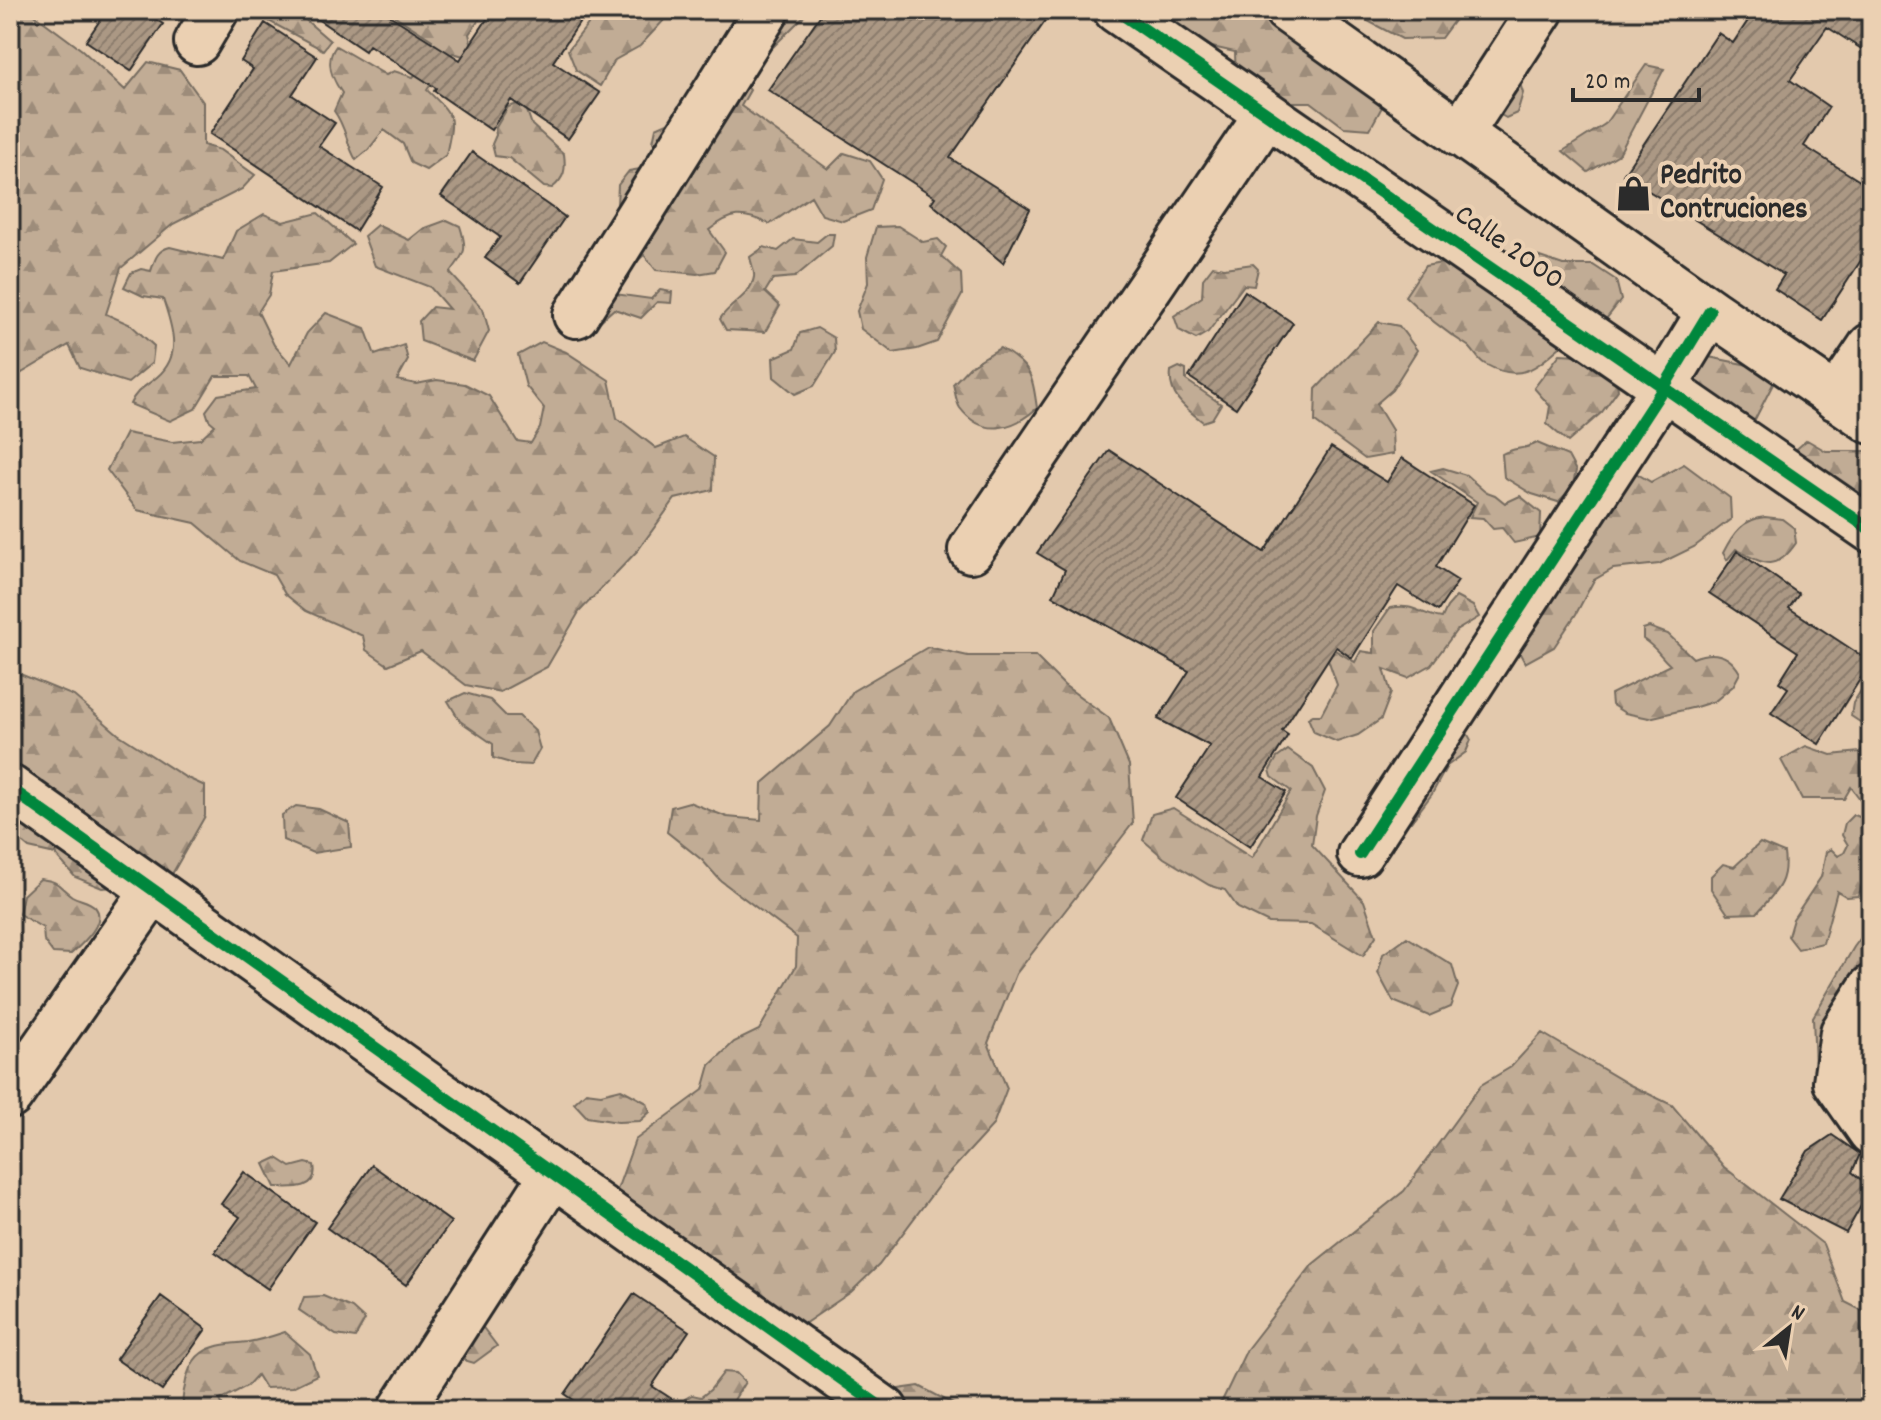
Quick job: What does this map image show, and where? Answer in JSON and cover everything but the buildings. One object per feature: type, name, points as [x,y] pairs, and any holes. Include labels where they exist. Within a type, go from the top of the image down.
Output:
[{"type":"street","points":[[576,315],[767,10]]},
{"type":"street","name":"Calle 2000","points":[[1116,10],[1871,530]]},
{"type":"street","points":[[1287,10],[1710,311],[1854,409],[1871,346]]},
{"type":"street","points":[[1460,134],[1541,10]]},
{"type":"street","points":[[971,550],[1267,114]]},
{"type":"street","points":[[1360,854],[1664,387],[1710,311]]},
{"type":"street","points":[[10,788],[885,1410]]},
{"type":"street","points":[[10,1096],[153,891]]},
{"type":"street","points":[[1871,988],[1843,1032],[1836,1082],[1871,1132]]},
{"type":"street","points":[[401,1410],[553,1174]]},
{"type":"green space","points":[[10,10],[28,10],[82,50],[125,90],[148,62],[180,70],[203,102],[203,145],[220,150],[255,175],[242,189],[173,224],[121,268],[106,314],[131,325],[154,346],[152,363],[128,383],[80,368],[69,345],[10,380]]},
{"type":"green space","points":[[207,10],[303,10],[301,16],[330,41],[323,50],[265,19]]},
{"type":"green space","points":[[397,10],[486,10],[469,34],[473,50],[470,58],[453,53],[446,61],[428,50],[432,40],[395,16]]},
{"type":"green space","points":[[583,10],[662,10],[665,19],[640,46],[615,60],[600,86],[576,70],[568,50],[592,19]]},
{"type":"green space","points":[[750,10],[810,10],[772,48],[751,40]]},
{"type":"green space","points":[[1140,10],[1268,10],[1388,96],[1370,129],[1344,127],[1311,102],[1292,102],[1257,83],[1236,82],[1235,52],[1203,45]]},
{"type":"green space","points":[[1347,10],[1462,10],[1441,38],[1402,39]]},
{"type":"green space","points":[[336,46],[386,75],[394,71],[413,77],[429,60],[441,70],[427,90],[450,118],[446,155],[426,170],[411,163],[403,144],[384,130],[356,160],[334,111],[342,93],[330,64]]},
{"type":"green space","points":[[1646,65],[1664,69],[1619,154],[1588,172],[1563,151],[1605,124]]},
{"type":"green space","points":[[737,74],[750,90],[741,106],[828,169],[844,153],[870,161],[882,179],[871,210],[843,221],[822,215],[811,196],[770,224],[752,217],[738,216],[724,220],[709,230],[725,252],[715,271],[697,274],[656,270],[644,255],[633,265],[631,220],[617,205],[618,185],[629,171],[671,160],[653,142],[656,128],[672,121]]},
{"type":"green space","points":[[1518,77],[1523,93],[1517,113],[1506,118],[1492,110]]},
{"type":"green space","points":[[517,104],[527,111],[532,125],[564,154],[564,173],[552,188],[544,187],[509,158],[495,156],[492,144],[495,129],[508,107]]},
{"type":"green space","points":[[318,213],[353,244],[329,263],[273,271],[269,295],[258,312],[274,345],[291,364],[307,333],[326,313],[365,328],[375,355],[404,345],[408,360],[397,380],[416,384],[437,380],[465,384],[489,396],[517,441],[531,443],[540,428],[544,408],[526,386],[518,355],[542,342],[566,352],[609,380],[617,418],[656,448],[684,437],[714,457],[713,490],[675,499],[638,550],[579,612],[547,667],[500,692],[466,685],[421,651],[388,665],[366,650],[363,636],[306,611],[285,594],[274,575],[240,561],[195,523],[137,510],[107,470],[126,433],[172,442],[200,439],[215,425],[206,411],[218,395],[256,389],[249,376],[215,376],[195,409],[170,421],[130,404],[138,392],[165,368],[173,350],[170,320],[163,299],[143,296],[124,287],[131,273],[141,269],[151,271],[159,253],[170,247],[223,260],[236,231],[264,214],[283,222]]},
{"type":"green space","points":[[447,220],[460,226],[464,241],[462,256],[450,273],[483,309],[489,331],[473,361],[421,341],[419,321],[432,307],[449,309],[430,287],[375,266],[364,236],[377,225],[409,240],[423,229]]},
{"type":"green space","points":[[898,226],[923,242],[938,239],[946,247],[941,256],[961,274],[962,295],[937,342],[893,353],[861,329],[857,311],[868,283],[867,257],[876,227]]},
{"type":"green space","points":[[827,234],[834,234],[832,246],[795,277],[773,279],[765,292],[780,306],[765,332],[726,330],[720,319],[752,284],[754,275],[750,257],[764,247],[778,251],[793,239],[817,242]]},
{"type":"green space","points":[[1528,253],[1563,265],[1593,265],[1616,280],[1621,300],[1606,319],[1560,305],[1541,326],[1561,346],[1526,371],[1508,372],[1485,364],[1468,346],[1435,323],[1405,296],[1425,266],[1470,258],[1516,271]]},
{"type":"green space","points":[[1253,264],[1258,269],[1254,286],[1244,285],[1208,332],[1196,339],[1179,330],[1174,316],[1202,297],[1203,279],[1213,266],[1224,268]]},
{"type":"green space","points":[[660,290],[672,292],[671,303],[657,302],[641,318],[614,309],[598,323],[590,312],[615,294],[651,299]]},
{"type":"green space","points":[[1379,322],[1399,326],[1417,350],[1392,390],[1376,404],[1392,430],[1393,454],[1365,459],[1315,422],[1316,389]]},
{"type":"green space","points":[[817,328],[834,338],[835,352],[814,386],[795,394],[774,377],[773,358],[794,349],[800,333]]},
{"type":"green space","points":[[1000,348],[1018,360],[1028,372],[1037,408],[1018,422],[998,428],[978,424],[969,418],[960,408],[953,384],[970,366]]},
{"type":"green space","points":[[1560,354],[1594,356],[1616,375],[1618,390],[1602,412],[1568,442],[1547,424],[1550,406],[1534,388]]},
{"type":"green space","points":[[1704,356],[1753,366],[1775,380],[1752,425],[1692,412],[1691,372]]},
{"type":"green space","points":[[1179,367],[1186,370],[1186,380],[1221,404],[1212,419],[1203,422],[1175,394],[1171,371]]},
{"type":"green space","points":[[1807,440],[1826,451],[1871,451],[1871,494],[1851,507],[1792,453]]},
{"type":"green space","points":[[1537,443],[1568,456],[1576,471],[1572,488],[1558,502],[1532,494],[1504,477],[1502,454]]},
{"type":"green space","points":[[1684,464],[1730,498],[1731,519],[1694,547],[1659,564],[1613,569],[1594,580],[1554,647],[1525,663],[1512,639],[1634,472],[1651,482]]},
{"type":"green space","points":[[1443,468],[1466,475],[1484,491],[1505,503],[1520,496],[1541,513],[1540,537],[1514,543],[1502,528],[1493,529],[1483,518],[1470,517],[1477,502],[1431,471]]},
{"type":"green space","points":[[1765,517],[1782,519],[1794,528],[1796,543],[1789,552],[1782,559],[1769,563],[1736,549],[1727,560],[1723,553],[1735,533],[1745,524]]},
{"type":"green space","points":[[1456,597],[1473,606],[1479,617],[1456,631],[1431,665],[1408,678],[1384,669],[1391,693],[1381,719],[1358,735],[1337,742],[1314,732],[1308,718],[1321,715],[1337,685],[1328,659],[1333,649],[1355,662],[1361,651],[1374,653],[1374,631],[1390,608],[1411,608],[1442,618]]},
{"type":"green space","points":[[1649,627],[1668,634],[1693,658],[1707,654],[1726,657],[1740,673],[1733,686],[1715,701],[1649,718],[1625,713],[1612,705],[1611,694],[1670,665],[1643,639],[1643,629]]},
{"type":"green space","points":[[928,647],[968,656],[1035,656],[1064,685],[1109,718],[1129,765],[1133,823],[1016,974],[988,1043],[1007,1088],[993,1125],[942,1181],[879,1265],[851,1292],[801,1326],[616,1193],[635,1140],[703,1090],[710,1065],[734,1042],[759,1030],[796,966],[797,938],[720,880],[702,860],[667,832],[671,807],[689,802],[727,817],[761,820],[762,784],[830,726],[853,691]]},
{"type":"green space","points":[[20,674],[74,696],[118,734],[185,777],[205,786],[205,816],[167,883],[102,888],[75,877],[55,854],[29,848],[10,832],[10,682]]},
{"type":"green space","points":[[1871,675],[1871,866],[1858,896],[1847,897],[1837,891],[1823,943],[1798,949],[1788,936],[1793,919],[1821,877],[1826,852],[1831,849],[1838,856],[1844,853],[1848,845],[1842,835],[1845,823],[1853,815],[1863,818],[1863,803],[1851,787],[1844,799],[1802,799],[1781,760],[1806,746],[1831,755],[1860,752],[1865,746],[1863,724],[1851,716],[1853,703]]},
{"type":"green space","points":[[465,693],[490,700],[506,716],[519,716],[535,731],[540,749],[531,765],[493,758],[493,744],[460,721],[448,701]]},
{"type":"green space","points":[[1449,733],[1467,733],[1471,740],[1466,752],[1447,766],[1432,794],[1411,822],[1395,822]]},
{"type":"green space","points":[[1288,750],[1313,768],[1325,791],[1316,816],[1312,845],[1364,901],[1376,936],[1363,956],[1311,924],[1269,923],[1238,908],[1225,890],[1209,885],[1164,858],[1143,840],[1152,814],[1173,808],[1252,858],[1291,791],[1272,777],[1270,770],[1277,758]]},
{"type":"green space","points":[[296,806],[319,809],[349,823],[351,847],[313,853],[283,840],[282,815]]},
{"type":"green space","points":[[1760,843],[1784,853],[1782,879],[1757,913],[1728,914],[1711,889],[1711,876],[1723,864],[1734,867]]},
{"type":"green space","points":[[40,879],[56,883],[72,896],[93,905],[98,913],[92,933],[71,954],[53,953],[44,941],[43,928],[19,914],[23,895]]},
{"type":"green space","points":[[1871,924],[1871,1115],[1831,1088],[1815,1067],[1813,1017]]},
{"type":"green space","points":[[1407,937],[1452,965],[1458,986],[1450,1007],[1429,1016],[1393,1001],[1378,973],[1383,954]]},
{"type":"green space","points":[[1542,1033],[1630,1085],[1672,1105],[1724,1167],[1823,1244],[1845,1302],[1871,1315],[1871,1410],[1211,1410],[1222,1401],[1247,1349],[1313,1264],[1404,1191],[1481,1085],[1511,1067]]},
{"type":"green space","points":[[621,1089],[647,1103],[650,1112],[640,1121],[618,1122],[587,1117],[574,1103],[586,1092],[601,1094]]},
{"type":"green space","points":[[277,1158],[291,1167],[306,1163],[314,1165],[313,1179],[304,1186],[275,1187],[264,1164]]},
{"type":"green space","points":[[323,1296],[352,1308],[365,1320],[355,1338],[336,1335],[299,1310],[304,1297]]},
{"type":"green space","points":[[481,1325],[497,1346],[474,1363],[447,1355]]},
{"type":"green space","points":[[285,1332],[310,1354],[317,1375],[292,1387],[265,1388],[257,1375],[247,1386],[220,1400],[225,1410],[185,1410],[183,1398],[188,1373],[199,1355],[215,1347]]},
{"type":"green space","points":[[724,1372],[736,1373],[745,1382],[728,1410],[704,1410],[688,1404],[685,1399],[692,1395],[701,1397]]},
{"type":"green space","points":[[919,1386],[963,1410],[888,1410],[892,1390]]},
{"type":"cycle path","points":[[1116,10],[1871,530]]},
{"type":"cycle path","points":[[1360,854],[1664,387],[1710,311]]},
{"type":"cycle path","points":[[10,788],[885,1410]]},
{"type":"place","name":"Pedrito Contruciones","points":[[1634,194]]}]
